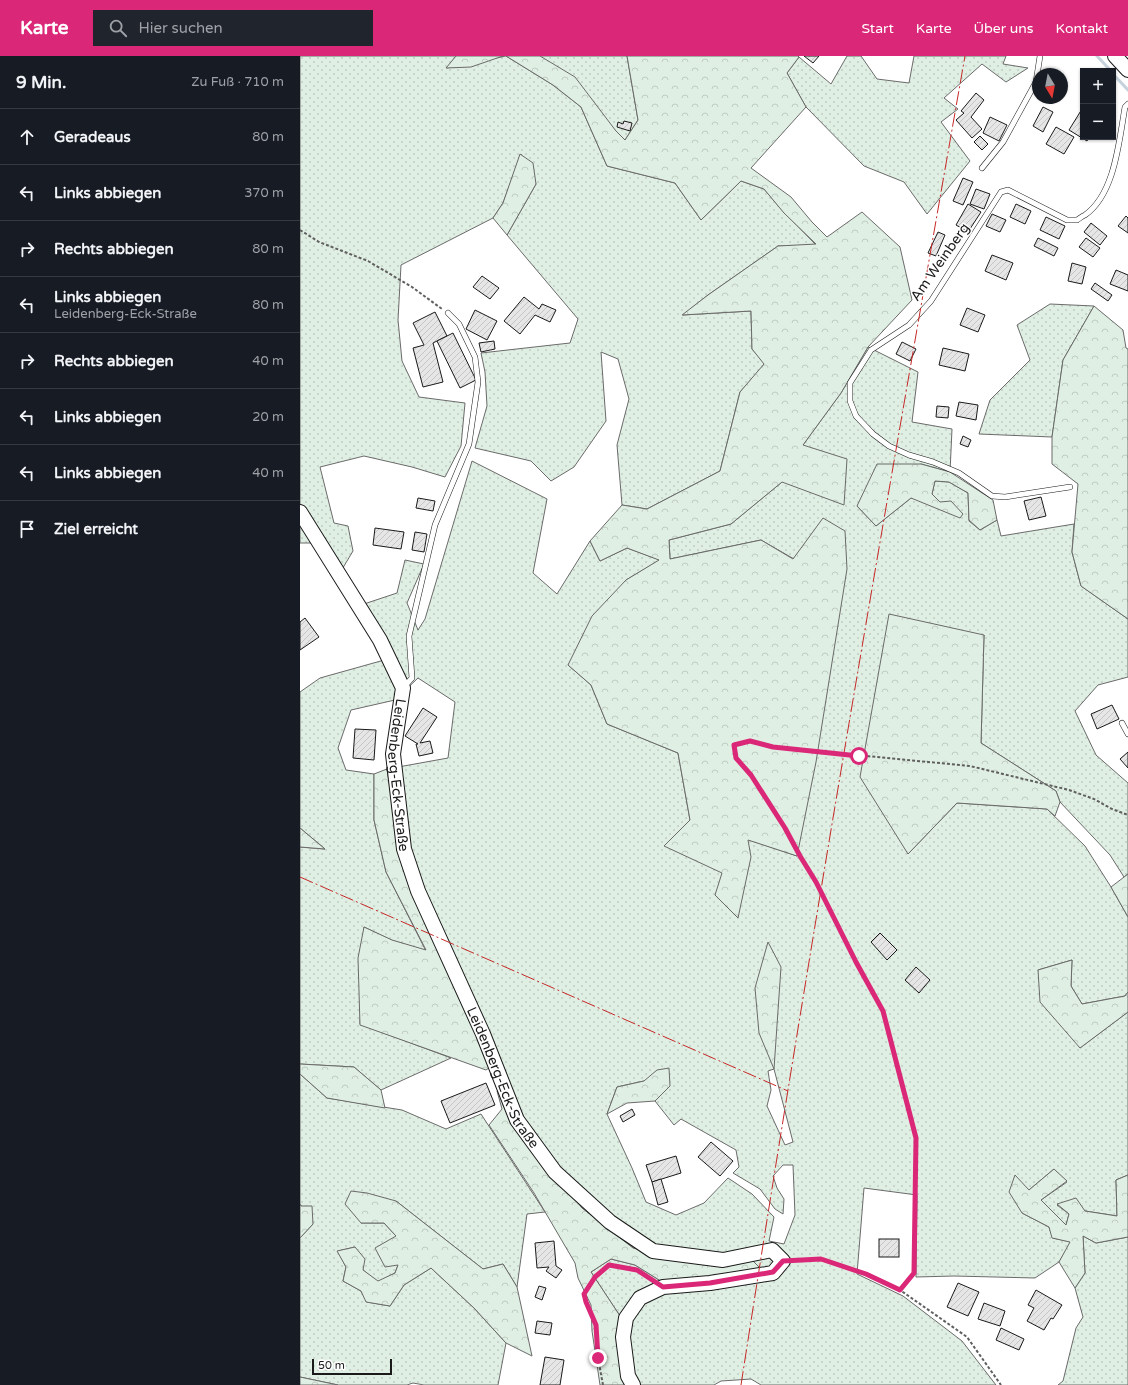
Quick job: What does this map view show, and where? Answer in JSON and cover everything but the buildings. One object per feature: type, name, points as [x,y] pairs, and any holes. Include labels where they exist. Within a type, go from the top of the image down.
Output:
[{"type":"street","points":[[1115,56],[1128,70]]},
{"type":"street","name":"Leidenberg-Eck-Straße","points":[[300,512],[380,640],[403,688],[393,754],[404,849],[418,891],[483,1034],[517,1120],[556,1172],[610,1222],[653,1251],[723,1260],[772,1250],[783,1261]]},
{"type":"street","points":[[633,1385],[628,1376],[623,1337],[626,1318],[640,1298],[663,1287],[710,1283],[773,1272],[783,1261]]},
{"type":"lane","points":[[982,168],[1003,142],[1036,82],[1040,56]]},
{"type":"lane","name":"Am Weinberg","points":[[1070,487],[1005,497],[992,496],[959,473],[888,446],[873,434],[856,416],[850,401],[850,383],[871,350],[908,324],[931,302],[1001,192],[1008,190],[1068,220],[1076,220],[1091,210],[1101,199],[1109,184],[1118,149],[1125,107],[1128,104]]},
{"type":"lane","points":[[403,688],[412,678],[410,636],[436,525],[469,444],[478,382],[475,357],[459,324],[448,313]]},
{"type":"lane","points":[[1122,723],[1128,734]]},
{"type":"path","points":[[300,230],[319,242],[368,261],[412,287],[448,313]]},
{"type":"path","points":[[900,1290],[914,1273],[916,1138],[883,1011],[856,962],[831,910],[785,828],[751,775],[736,758],[734,745],[750,741],[780,748],[970,766],[1069,790],[1094,799],[1112,810],[1128,815]]},
{"type":"path","points":[[783,1261],[821,1259],[866,1274],[900,1290],[967,1337],[1001,1385]]},
{"type":"path","points":[[603,1385],[598,1358],[596,1325],[584,1294],[595,1277],[609,1265],[637,1270],[663,1287]]},
{"type":"green space","points":[[300,56],[456,56],[447,68],[506,56],[553,85],[581,107],[607,166],[675,183],[701,220],[741,181],[764,189],[816,245],[778,246],[708,295],[683,315],[751,311],[752,349],[765,364],[740,392],[720,471],[647,509],[622,505],[617,445],[629,399],[618,359],[601,352],[606,421],[574,467],[551,481],[531,461],[475,448],[487,406],[485,372],[481,353],[570,343],[578,319],[507,235],[536,184],[521,154],[503,203],[493,218],[401,265],[398,320],[402,361],[419,397],[465,403],[461,446],[445,477],[412,467],[364,456],[320,467],[334,523],[348,526],[353,551],[341,571],[323,543],[300,543]]},
{"type":"green space","points":[[456,56],[503,56],[471,67],[446,68]]},
{"type":"green space","points":[[506,56],[540,56],[575,77],[616,131],[625,140],[638,120],[627,56],[798,56],[799,57],[787,73],[806,107],[751,168],[791,197],[827,237],[862,212],[900,247],[912,300],[868,347],[841,393],[803,445],[847,459],[844,505],[782,482],[731,524],[669,540],[670,559],[761,540],[793,559],[823,518],[845,531],[847,569],[816,762],[797,856],[748,840],[751,857],[738,918],[715,895],[722,873],[664,846],[690,820],[678,753],[607,724],[591,685],[568,665],[592,616],[626,580],[659,560],[627,548],[600,561],[590,541],[622,505],[647,509],[720,471],[740,392],[764,364],[752,349],[751,311],[682,315],[778,246],[816,244],[784,213],[764,189],[741,181],[701,220],[675,183],[607,166],[581,107],[553,85]]},
{"type":"green space","points":[[540,56],[627,56],[638,120],[625,140]]},
{"type":"green space","points":[[847,56],[861,56],[877,79],[909,83],[914,56],[1006,56],[1003,64],[1028,68],[1006,82],[982,64],[944,98],[958,109],[941,122],[970,161],[927,214],[904,182],[864,166],[806,107],[787,73],[799,57],[831,84]]},
{"type":"green space","points":[[520,154],[533,163],[536,184],[507,235],[493,218],[503,203]]},
{"type":"green space","points":[[1050,304],[1094,306],[1063,360],[1052,437],[979,434],[990,400],[1030,360],[1017,325]]},
{"type":"green space","points":[[1094,306],[1123,330],[1126,348],[1128,349],[1128,619],[1081,586],[1072,552],[1078,484],[1052,464],[1052,437],[1063,360]]},
{"type":"green space","points":[[868,347],[918,372],[912,422],[952,429],[950,472],[921,464],[857,506],[876,526],[911,498],[940,502],[932,494],[935,481],[949,482],[968,493],[969,521],[980,530],[997,520],[1001,536],[1074,524],[1072,552],[1081,586],[1128,619],[1128,677],[1098,685],[1075,711],[1096,755],[1128,783],[1128,874],[1124,877],[1110,855],[1060,802],[1056,791],[981,743],[984,635],[908,854],[957,803],[1047,809],[1085,846],[1128,917],[1128,992],[1125,996],[1082,1004],[1071,986],[1072,960],[1038,970],[1080,1048],[1128,1012],[1128,1175],[1116,1180],[1117,1216],[1057,1205],[1069,1214],[1066,1225],[1041,1200],[1067,1182],[1054,1169],[1029,1190],[1022,1213],[1049,1227],[1053,1238],[1071,1242],[1059,1262],[1035,1278],[954,1276],[916,1277],[917,1195],[864,1188],[857,1274],[903,1296],[962,1341],[996,1385],[761,1385],[751,1379],[721,1381],[714,1385],[630,1385],[622,1319],[591,1272],[611,1259],[635,1265],[664,1283],[753,1261],[698,1264],[633,1248],[582,1208],[517,1126],[441,945],[402,866],[387,769],[448,758],[455,702],[418,678],[395,700],[351,710],[338,748],[346,770],[374,774],[374,820],[386,872],[426,951],[391,940],[364,927],[360,1024],[451,1058],[381,1090],[354,1067],[300,1064],[300,847],[325,849],[300,828],[300,692],[320,678],[395,657],[361,605],[397,593],[405,560],[424,564],[407,603],[418,630],[425,619],[472,461],[547,499],[533,573],[557,594],[590,541],[600,561],[627,548],[660,560],[626,580],[568,665],[591,685],[607,724],[678,753],[690,820],[797,856],[823,519],[794,559],[761,540],[670,559],[669,540],[731,524],[782,482],[803,445],[841,393]],"holes":[[[774,1069],[793,1142],[785,1145],[767,1106],[771,1090],[768,1071]],[[644,1081],[670,1086],[655,1101],[674,1125],[681,1119],[736,1150],[739,1167],[733,1173],[760,1189],[775,1209],[783,1214],[784,1199],[777,1188],[773,1176],[783,1165],[793,1165],[795,1215],[784,1244],[769,1241],[774,1217],[752,1194],[728,1178],[704,1203],[676,1215],[646,1202],[607,1114],[617,1087]]]},
{"type":"green space","points":[[877,464],[921,464],[950,472],[993,500],[997,520],[980,530],[969,520],[968,493],[949,482],[935,481],[932,494],[940,502],[951,501],[963,514],[960,518],[911,498],[876,526],[857,506]]},
{"type":"green space","points":[[889,614],[984,635],[981,743],[1056,791],[1060,802],[1055,816],[1047,809],[957,803],[908,854],[860,777]]},
{"type":"green space","points":[[387,769],[402,866],[441,945],[493,1065],[486,1070],[360,1025],[358,958],[364,927],[392,940],[426,950],[386,872],[374,820],[374,774]]},
{"type":"green space","points":[[300,828],[325,849],[300,847]]},
{"type":"green space","points":[[1128,874],[1128,917],[1111,887]]},
{"type":"green space","points":[[768,942],[781,967],[774,1069],[759,1033],[755,988]]},
{"type":"green space","points":[[1072,960],[1071,986],[1082,1004],[1125,996],[1128,992],[1128,1012],[1080,1048],[1040,1002],[1038,970]]},
{"type":"green space","points":[[300,1064],[354,1067],[381,1090],[385,1108],[327,1098],[300,1074]]},
{"type":"green space","points":[[669,1068],[670,1086],[655,1101],[627,1103],[607,1114],[617,1087],[644,1081],[657,1070]]},
{"type":"green space","points":[[300,1074],[327,1098],[402,1110],[446,1129],[481,1114],[545,1212],[527,1214],[517,1287],[503,1264],[483,1269],[396,1201],[361,1223],[384,1223],[396,1236],[398,1265],[395,1273],[378,1282],[363,1270],[355,1247],[338,1251],[346,1267],[343,1281],[361,1291],[367,1302],[390,1306],[404,1285],[431,1268],[474,1308],[506,1343],[498,1385],[424,1385],[413,1383],[407,1385],[338,1385],[300,1377],[300,1238],[313,1224],[300,1204]]},
{"type":"green space","points":[[502,1087],[517,1126],[582,1208],[633,1248],[698,1264],[753,1261],[762,1270],[664,1283],[635,1265],[611,1259],[591,1272],[622,1319],[630,1385],[600,1385],[592,1331],[591,1305],[578,1278],[575,1263],[534,1193],[489,1125],[502,1109],[497,1091]]},
{"type":"green space","points":[[1054,1169],[1067,1181],[1041,1200],[1066,1225],[1069,1214],[1057,1204],[1076,1198],[1085,1211],[1117,1216],[1116,1180],[1128,1175],[1128,1237],[1096,1243],[1083,1236],[1085,1273],[1075,1288],[1059,1262],[1070,1242],[1052,1238],[1049,1227],[1022,1213],[1009,1192],[1015,1175],[1029,1190]]},
{"type":"green space","points":[[351,1191],[367,1193],[396,1201],[483,1269],[503,1264],[517,1287],[532,1356],[506,1343],[474,1308],[431,1268],[404,1285],[390,1306],[366,1302],[361,1291],[343,1281],[346,1267],[337,1251],[355,1247],[365,1259],[363,1270],[378,1281],[395,1273],[398,1265],[385,1267],[375,1248],[396,1236],[384,1223],[361,1223],[345,1204]]},
{"type":"green space","points":[[300,1204],[301,1206],[312,1206],[313,1224],[300,1238]]},
{"type":"green space","points":[[1083,1236],[1096,1243],[1128,1237],[1128,1385],[1058,1385],[1063,1381],[1076,1328],[1083,1317],[1075,1288],[1085,1273]]},
{"type":"green space","points":[[300,1377],[338,1385],[300,1385]]},
{"type":"waterway","points":[[1097,56],[1108,68]]},
{"type":"waterway","points":[[1116,77],[1128,90]]},
{"type":"power","points":[[741,1385],[794,1052],[965,56]]},
{"type":"power","points":[[300,877],[788,1091]]},
{"type":"route","points":[[598,1358],[596,1325],[584,1294],[595,1277],[609,1265],[637,1270],[663,1287],[710,1283],[773,1272],[783,1261],[821,1259],[866,1274],[900,1290],[914,1273],[916,1138],[883,1011],[856,962],[831,910],[785,828],[751,775],[736,758],[734,745],[750,741],[773,747],[859,756]]}]
